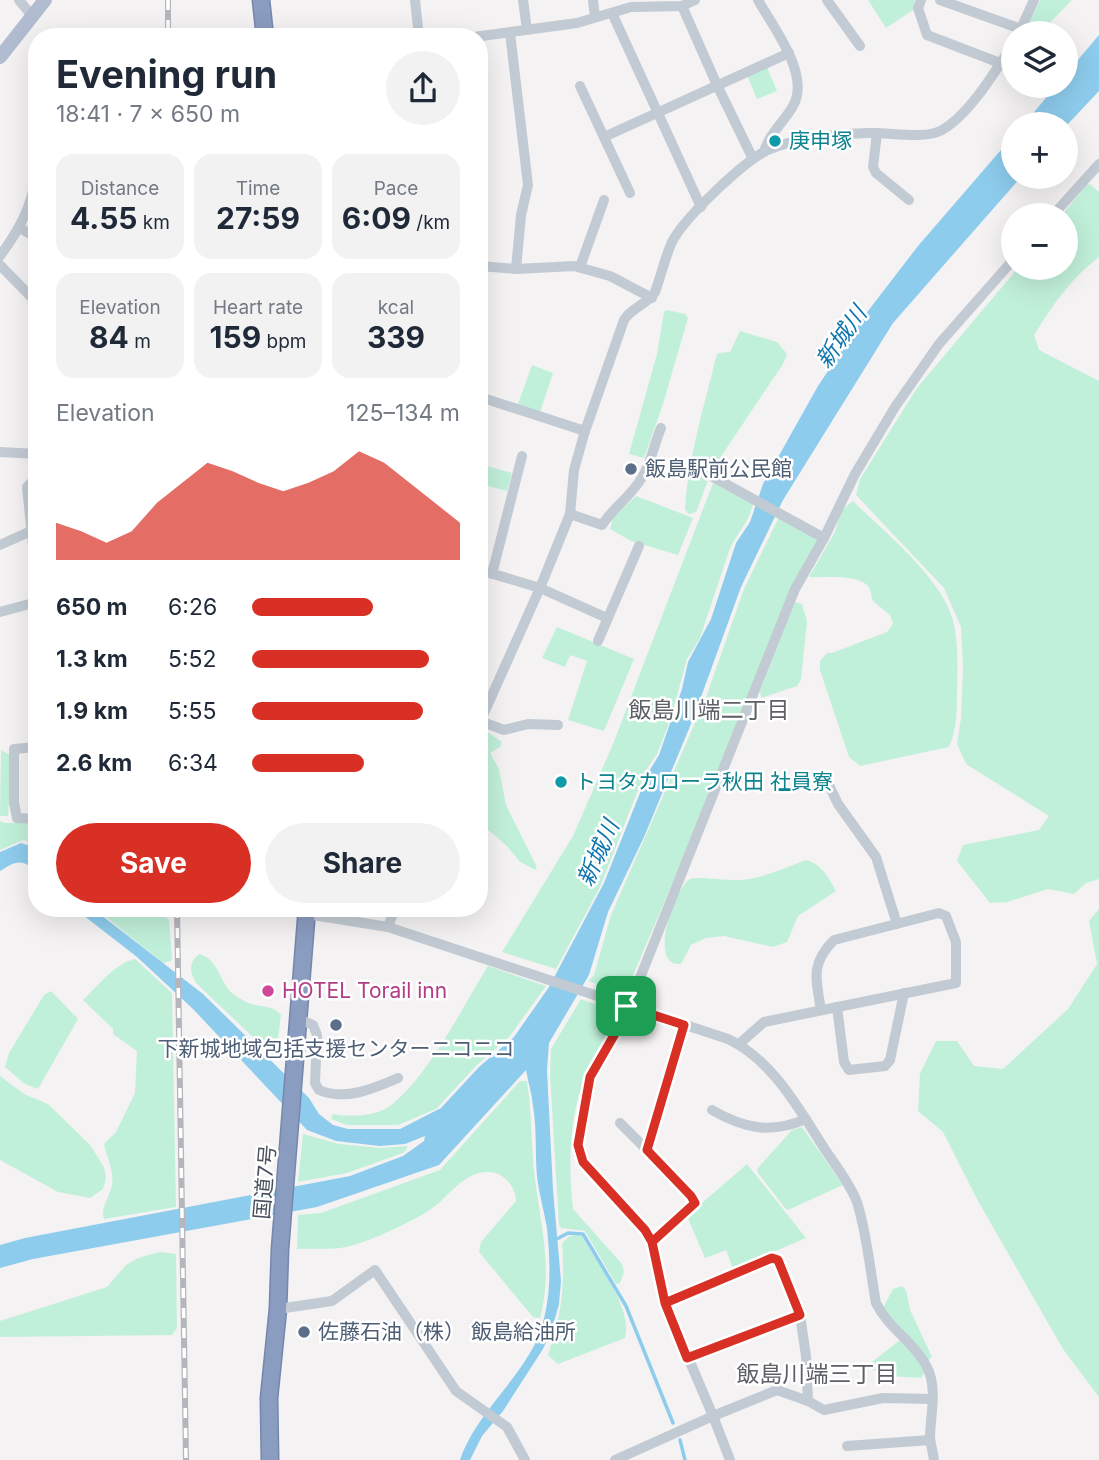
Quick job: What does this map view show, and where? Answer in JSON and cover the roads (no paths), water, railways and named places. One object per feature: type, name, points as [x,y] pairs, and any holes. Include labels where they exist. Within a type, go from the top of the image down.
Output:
[{"type":"highway","points":[[261,0],[264,28]]},
{"type":"highway","name":"国道7号","points":[[270,1460],[269,1398],[307,917]]},
{"type":"main road","points":[[0,57],[45,0]]},
{"type":"street","points":[[19,0],[33,17]]},
{"type":"street","points":[[415,0],[418,28]]},
{"type":"street","points":[[523,0],[527,30]]},
{"type":"street","points":[[593,0],[595,17]]},
{"type":"street","points":[[488,35],[577,23],[631,7],[660,3],[682,6],[695,0]]},
{"type":"street","points":[[758,0],[789,53],[798,86],[796,102],[768,138],[764,152]]},
{"type":"street","points":[[827,0],[860,46]]},
{"type":"street","points":[[488,703],[570,514],[574,470],[624,320],[629,313],[652,298],[673,240],[701,207],[764,152],[830,135],[941,131],[961,115],[1000,64],[927,35],[918,8],[921,0]]},
{"type":"street","points":[[940,0],[1001,24]]},
{"type":"street","points":[[1025,21],[1034,0]]},
{"type":"street","points":[[682,6],[716,85],[753,159]]},
{"type":"street","points":[[612,13],[701,207]]},
{"type":"street","points":[[510,33],[528,185],[516,269]]},
{"type":"street","points":[[604,137],[789,53]]},
{"type":"street","points":[[580,86],[630,193]]},
{"type":"street","points":[[877,133],[873,167],[876,173],[909,200]]},
{"type":"street","points":[[1067,203],[1095,178],[1099,164]]},
{"type":"street","points":[[580,267],[604,200]]},
{"type":"street","points":[[0,256],[20,228],[28,208]]},
{"type":"street","points":[[20,228],[28,233]]},
{"type":"street","points":[[0,265],[28,294]]},
{"type":"street","points":[[488,267],[516,269],[580,267],[610,276],[652,298]]},
{"type":"street","points":[[730,1460],[665,1303],[652,1242],[645,1230],[583,1162],[578,1145],[590,1077],[624,1018],[626,1006],[682,874],[795,589],[820,535],[895,407],[939,344],[1001,274]]},
{"type":"street","points":[[488,400],[585,431]]},
{"type":"street","points":[[570,514],[602,525],[609,513],[643,476],[661,428]]},
{"type":"street","points":[[0,452],[28,454]]},
{"type":"street","points":[[492,574],[522,456]]},
{"type":"street","points":[[713,477],[820,535]]},
{"type":"street","points":[[0,545],[28,533]]},
{"type":"street","points":[[598,641],[639,546]]},
{"type":"street","points":[[488,573],[540,588],[607,618]]},
{"type":"street","points":[[0,612],[28,604]]},
{"type":"street","points":[[488,724],[504,730],[528,724],[558,725]]},
{"type":"street","points":[[28,748],[14,749],[14,803],[17,818],[28,818]]},
{"type":"street","points":[[825,777],[838,804],[876,856],[897,924]]},
{"type":"street","points":[[739,1044],[764,1022],[956,983],[956,942],[946,916],[939,913],[834,940],[822,952],[817,965],[816,978],[821,1010]]},
{"type":"street","points":[[337,917],[388,927],[684,1025],[739,1044],[758,1060],[782,1086],[806,1119],[856,1200],[876,1303],[883,1317],[903,1336],[927,1367],[931,1382],[930,1440],[934,1460]]},
{"type":"street","points":[[388,927],[392,917]]},
{"type":"street","points":[[836,1007],[844,1062],[849,1070],[885,1066],[890,1060],[904,993]]},
{"type":"street","points":[[299,1019],[313,1025],[317,1035],[315,1083],[319,1090],[350,1094],[366,1092],[398,1078]]},
{"type":"street","points":[[647,1150],[684,1025]]},
{"type":"street","points":[[712,1111],[733,1123],[750,1127],[788,1126],[806,1119]]},
{"type":"street","points":[[620,1123],[695,1203],[652,1242]]},
{"type":"street","points":[[665,1303],[772,1258],[778,1260],[800,1315],[806,1356],[808,1401]]},
{"type":"street","points":[[278,1309],[332,1301],[375,1270],[456,1391],[507,1427],[525,1460]]},
{"type":"street","points":[[687,1358],[800,1315]]},
{"type":"street","points":[[615,1460],[777,1390],[824,1410],[883,1398],[932,1399]]},
{"type":"street","points":[[847,1446],[930,1440]]},
{"type":"water","points":[[1099,35],[1099,91],[1078,113],[1034,112],[1046,98],[1078,98],[1078,60]]},
{"type":"water","points":[[1001,150],[1001,189],[1010,189],[893,323],[783,500],[741,587],[693,719],[644,837],[608,912],[589,975],[549,1043],[547,1070],[561,1281],[559,1304],[543,1349],[503,1411],[482,1436],[470,1460],[460,1460],[467,1444],[526,1359],[535,1344],[545,1316],[549,1272],[547,1228],[537,1176],[534,1115],[526,1070],[439,1165],[317,1207],[33,1259],[0,1268],[0,1245],[350,1176],[403,1156],[424,1141],[425,1136],[405,1144],[380,1146],[336,1141],[307,1130],[193,1009],[137,957],[86,917],[104,917],[203,994],[309,1098],[319,1114],[333,1125],[348,1129],[400,1129],[441,1108],[479,1067],[514,1037],[549,987],[604,883],[648,773],[659,755],[682,689],[688,662],[711,619],[736,543],[750,522],[763,484],[818,386],[868,311],[918,246]]},
{"type":"water","points":[[21,843],[28,845],[28,866],[19,862],[0,871],[0,852]]},
{"type":"waterway","points":[[555,1240],[568,1233],[583,1234],[626,1306],[673,1423]]},
{"type":"waterway","points":[[680,1440],[685,1460]]},
{"type":"railway","points":[[168,0],[168,28]]},
{"type":"railway","points":[[177,917],[186,1460]]},
{"type":"place","name":"庚申塚","points":[[775,141]]},
{"type":"place","name":"飯島駅前公民館","points":[[631,469]]},
{"type":"place","name":"トヨタカローラ秋田 社員寮","points":[[561,782]]},
{"type":"place","name":"HOTEL Torail inn","points":[[268,991]]},
{"type":"place","name":"下新城地域包括支援センターニコニコ","points":[[336,1025]]},
{"type":"place","name":"佐藤石油（株） 飯島給油所","points":[[304,1332]]},
{"type":"district","name":"飯島川端二丁目","points":[[709,710]]},
{"type":"district","name":"飯島川端三丁目","points":[[817,1374]]},
{"type":"water label","name":"新城川","points":[[841,337]]},
{"type":"water label","name":"新城川","points":[[598,853]]}]
